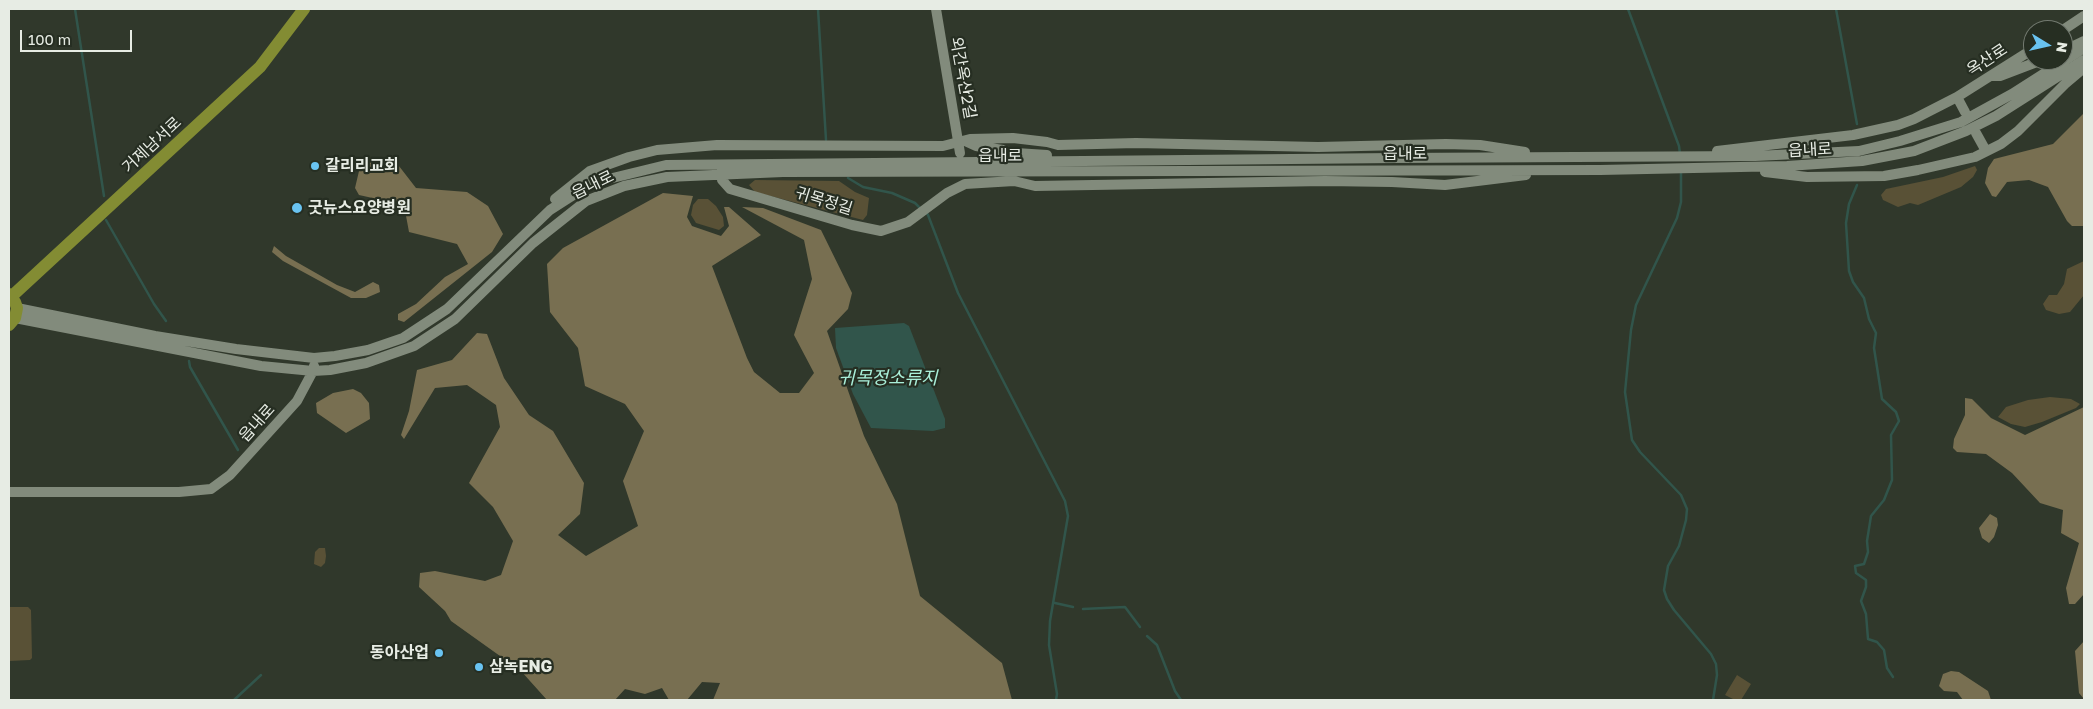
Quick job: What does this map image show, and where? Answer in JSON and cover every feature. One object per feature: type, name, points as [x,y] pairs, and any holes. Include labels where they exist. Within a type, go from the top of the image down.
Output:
[{"type":"main road","name":"거제남서로","points":[[12,308],[260,67],[304,9]]},
{"type":"street","name":"외간옥산2길","points":[[936,9],[960,150]]},
{"type":"street","points":[[2073,23],[2084,16]]},
{"type":"street","name":"읍내로","points":[[9,492],[180,492],[211,489],[230,475],[297,401],[313,371],[366,363],[414,346],[454,319],[533,243],[586,201],[624,186],[667,177],[722,170],[960,150],[1062,161],[1702,157],[1859,151],[1900,141],[1961,122],[2012,94],[2084,48]]},
{"type":"street","name":"옥산로","points":[[1702,157],[1720,150],[1876,132],[1914,119],[1957,97],[2023,55]]},
{"type":"street","name":"읍내로","points":[[12,308],[155,336],[236,349],[314,358],[334,356],[368,350],[403,338],[447,309],[550,210],[592,183],[666,165],[722,170],[792,172],[1614,170],[1787,166],[1862,162],[1890,157],[1940,142],[1988,120],[2084,60]]},
{"type":"street","points":[[1989,76],[2000,76],[2023,67]]},
{"type":"street","points":[[1614,170],[1682,175],[1774,172],[1807,177],[1884,176],[1947,164],[1975,157],[2002,144],[2084,68]]},
{"type":"street","points":[[1957,97],[1965,112]]},
{"type":"street","points":[[1976,133],[1986,151]]},
{"type":"street","points":[[960,150],[981,138],[1013,138],[1058,145],[1136,143],[1299,147],[1446,144],[1512,150],[1565,152],[1574,158]]},
{"type":"street","points":[[515,244],[545,207],[590,171],[657,150],[717,145],[943,146],[980,156],[1016,153]]},
{"type":"street","points":[[960,150],[976,146],[1016,153],[1050,156],[1062,161]]},
{"type":"street","name":"귀목정길","points":[[722,170],[724,184],[730,189],[881,232],[908,222],[960,182],[1014,181],[1035,186],[1325,181],[1445,185],[1524,174],[1580,174],[1614,170]]},
{"type":"street","points":[[12,308],[261,366],[313,371],[314,358]]},
{"type":"shaded area","points":[[2084,113],[2084,226],[2072,226],[2067,221],[2048,187],[2029,180],[2007,182],[1996,197],[1992,196],[1985,183],[1988,168],[1994,159],[2053,144]]},
{"type":"shaded area","points":[[369,157],[392,157],[416,188],[467,192],[488,206],[503,234],[492,252],[404,322],[398,320],[398,314],[416,304],[445,277],[468,264],[457,244],[409,232],[404,205],[359,195],[355,188],[359,171]]},
{"type":"shaded area","points":[[1975,166],[1977,170],[1973,177],[1961,187],[1918,205],[1910,203],[1898,207],[1883,200],[1881,195],[1886,189],[1943,177]]},
{"type":"shaded area","points":[[755,180],[839,181],[855,192],[869,198],[867,215],[863,220],[755,192],[749,185]]},
{"type":"shaded area","points":[[663,193],[693,196],[687,217],[692,226],[721,236],[729,226],[724,207],[729,207],[761,235],[712,266],[754,372],[780,393],[799,393],[814,373],[794,335],[812,279],[804,240],[742,207],[763,208],[821,230],[852,293],[848,309],[827,331],[864,436],[897,504],[920,596],[1002,663],[1012,700],[713,700],[720,683],[702,682],[687,700],[669,700],[662,688],[645,694],[625,689],[615,700],[547,700],[521,671],[451,621],[445,611],[419,587],[420,573],[435,571],[485,581],[501,575],[513,541],[493,507],[469,483],[500,427],[496,405],[467,385],[435,388],[404,439],[401,435],[409,411],[417,370],[452,360],[477,333],[487,334],[504,378],[529,415],[553,431],[584,483],[580,514],[558,535],[586,556],[638,526],[623,481],[644,431],[625,404],[585,386],[578,348],[550,312],[547,264],[563,248]]},
{"type":"shaded area","points":[[698,199],[708,199],[716,206],[723,217],[724,226],[719,230],[696,223],[691,215],[693,205]]},
{"type":"shaded area","points":[[274,246],[286,256],[337,285],[355,292],[373,282],[379,285],[380,292],[366,298],[351,298],[283,261],[272,252]]},
{"type":"shaded area","points":[[2084,261],[2084,295],[2070,312],[2059,314],[2046,310],[2043,304],[2049,295],[2057,295],[2064,284],[2067,269]]},
{"type":"shaded area","points":[[353,389],[361,393],[369,403],[370,419],[346,433],[317,413],[316,403],[333,393]]},
{"type":"shaded area","points":[[2050,397],[2071,399],[2080,404],[2076,408],[2025,427],[2011,424],[1998,417],[2006,407],[2028,400]]},
{"type":"shaded area","points":[[1965,398],[1972,399],[1991,418],[2025,435],[2084,407],[2084,594],[2075,604],[2069,604],[2066,588],[2079,543],[2061,533],[2063,510],[2040,503],[2012,473],[1986,454],[1957,452],[1953,448],[1954,439],[1965,415]]},
{"type":"shaded area","points":[[1990,514],[1997,518],[1998,525],[1994,537],[1989,543],[1982,538],[1979,528]]},
{"type":"shaded area","points":[[319,548],[325,548],[326,556],[325,563],[321,567],[314,564],[315,552]]},
{"type":"shaded area","points":[[9,607],[28,607],[31,610],[32,658],[30,660],[9,661]]},
{"type":"shaded area","points":[[2084,641],[2084,699],[2079,693],[2075,651]]},
{"type":"shaded area","points":[[1951,671],[1959,672],[1988,691],[1991,700],[1963,700],[1957,692],[1944,691],[1939,686],[1943,674]]},
{"type":"shaded area","points":[[1737,675],[1751,684],[1741,700],[1735,700],[1725,695]]},
{"type":"water","name":"귀목정소류지","points":[[904,323],[909,326],[945,419],[945,428],[933,431],[871,428],[853,394],[836,348],[835,328]]},
{"type":"waterway","points":[[75,9],[104,196]]},
{"type":"waterway","points":[[818,9],[826,140]]},
{"type":"waterway","points":[[1628,9],[1679,146],[1680,154]]},
{"type":"waterway","points":[[1836,9],[1857,124]]},
{"type":"waterway","points":[[1681,170],[1681,202],[1677,218],[1636,305],[1631,330],[1625,392],[1632,440],[1640,452],[1681,495],[1687,509],[1679,546],[1668,566],[1664,590],[1674,610],[1711,654],[1716,664],[1717,675],[1713,700]]},
{"type":"waterway","points":[[848,178],[863,187],[892,193],[915,203],[921,209]]},
{"type":"waterway","points":[[1857,185],[1849,204],[1846,223],[1849,271],[1853,282],[1864,298],[1869,319],[1876,333],[1874,348],[1882,399],[1896,412],[1899,421],[1891,435],[1892,480],[1884,500],[1871,516],[1867,541],[1868,552],[1864,564],[1855,566],[1856,573],[1866,580],[1866,587],[1861,601],[1866,614],[1868,639],[1877,642],[1884,650],[1887,668],[1893,677]]},
{"type":"waterway","points":[[926,212],[958,293],[1065,501],[1068,516],[1050,621],[1049,645],[1057,694],[1056,700]]},
{"type":"waterway","points":[[106,220],[154,304],[166,321]]},
{"type":"waterway","points":[[189,361],[190,367],[238,450]]},
{"type":"waterway","points":[[1055,603],[1073,607]]},
{"type":"waterway","points":[[1083,609],[1125,607],[1140,627]]},
{"type":"waterway","points":[[1147,636],[1157,645],[1175,691],[1181,700]]},
{"type":"waterway","points":[[234,700],[261,675]]},
{"type":"place","name":"갈리리교회","points":[[315,166]]},
{"type":"place","name":"굿뉴스요양병원","points":[[297,208]]},
{"type":"place","name":"동아산업","points":[[439,653]]},
{"type":"place","name":"삼녹ENG","points":[[479,667]]}]
